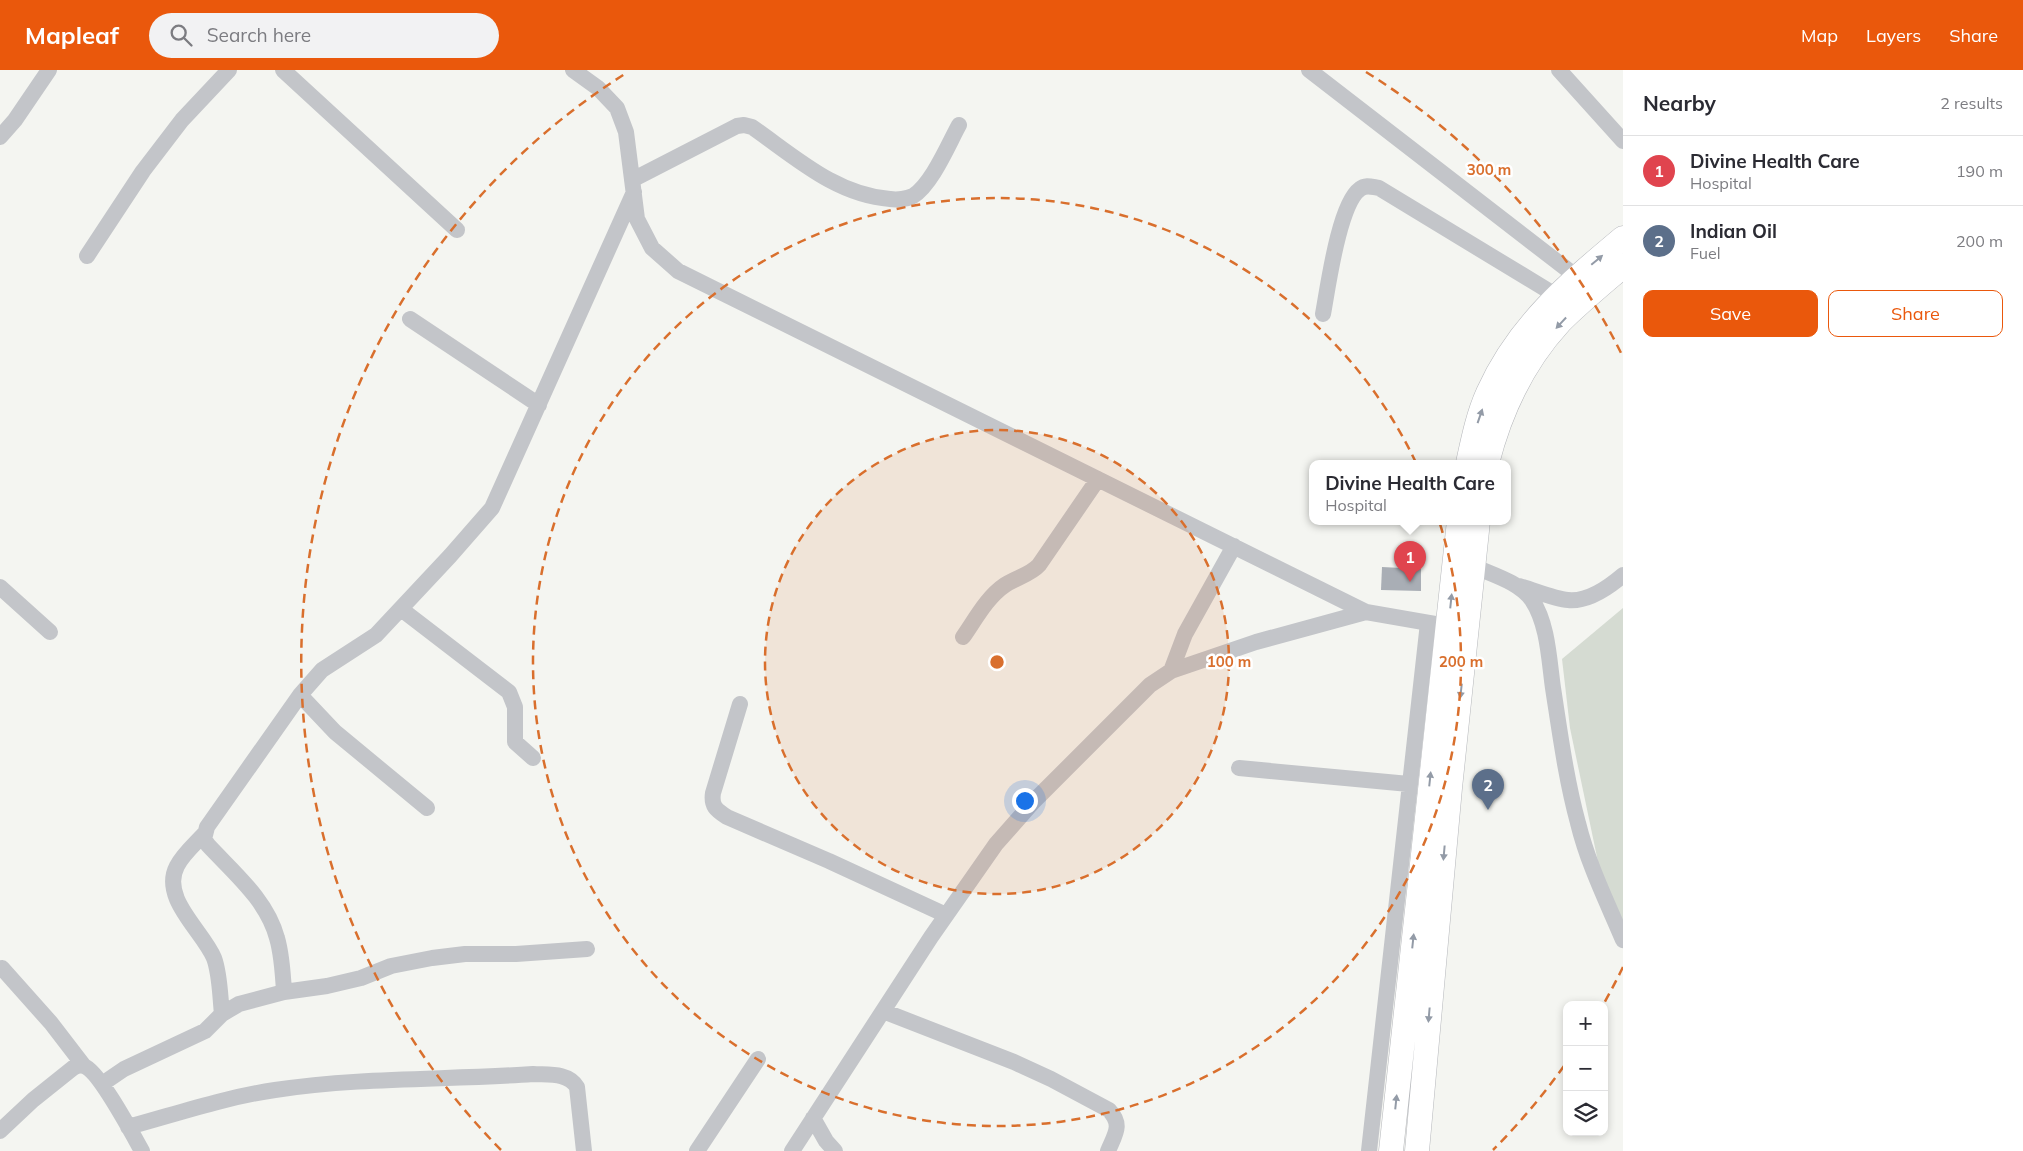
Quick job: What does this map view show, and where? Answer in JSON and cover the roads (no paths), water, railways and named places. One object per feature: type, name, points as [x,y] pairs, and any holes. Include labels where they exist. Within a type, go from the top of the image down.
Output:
[{"type":"highway","points":[[1469,460],[1477,426],[1488,394],[1521,336],[1543,309],[1623,238]]},
{"type":"highway","points":[[1488,460],[1504,411],[1520,379],[1539,350],[1560,323],[1623,266]]},
{"type":"highway","points":[[1391,1151],[1432,756],[1459,525]]},
{"type":"highway","points":[[1417,1151],[1450,798],[1448,626],[1473,566],[1478,525]]},
{"type":"street","points":[[0,137],[15,120],[49,70]]},
{"type":"street","points":[[87,256],[143,171],[182,120],[228,70]]},
{"type":"street","points":[[283,70],[457,230]]},
{"type":"street","points":[[573,70],[598,88],[617,108],[626,132],[637,218],[652,248],[678,271],[1366,612],[1448,626],[1409,784],[1369,1151]]},
{"type":"street","points":[[1309,70],[1577,277]]},
{"type":"street","points":[[1559,70],[1623,141]]},
{"type":"street","points":[[222,1014],[214,958],[189,921],[173,889],[177,865],[204,834],[280,720],[322,670],[376,635],[492,508],[539,405],[633,186],[737,126],[744,125],[752,127],[816,173],[842,186],[878,198],[897,200],[912,197],[922,188],[959,125]]},
{"type":"street","points":[[1322,314],[1345,211],[1360,188],[1369,186],[1378,188],[1557,296]]},
{"type":"street","points":[[410,319],[539,405]]},
{"type":"street","points":[[962,637],[997,592],[1005,585],[1034,570],[1039,565],[1098,479]]},
{"type":"street","points":[[1171,671],[1189,626],[1234,546]]},
{"type":"street","points":[[1473,566],[1517,586],[1568,600],[1583,598],[1602,591],[1623,575]]},
{"type":"street","points":[[1517,586],[1526,593],[1540,616],[1578,824],[1596,878],[1623,940]]},
{"type":"street","points":[[0,587],[50,632]]},
{"type":"street","points":[[401,609],[509,692],[515,707],[515,742],[533,758]]},
{"type":"street","points":[[792,1151],[946,915],[996,844],[1034,801],[1150,685],[1171,671],[1256,642],[1366,612]]},
{"type":"street","points":[[300,695],[336,732],[427,808]]},
{"type":"street","points":[[740,704],[712,793],[712,803],[716,810],[727,817],[837,864],[946,915]]},
{"type":"street","points":[[1239,768],[1409,784]]},
{"type":"street","points":[[204,834],[208,846],[251,892],[270,918],[278,939],[284,992]]},
{"type":"street","points":[[102,1084],[124,1069],[205,1031],[222,1014],[239,1004],[284,992],[327,986],[361,978],[391,966],[432,958],[465,954],[516,954],[587,949]]},
{"type":"street","points":[[2,968],[51,1023],[84,1066],[102,1084],[142,1151]]},
{"type":"street","points":[[883,1011],[1014,1062],[1051,1079],[1109,1110],[1116,1118],[1118,1126],[1108,1151]]},
{"type":"street","points":[[697,1151],[758,1059]]},
{"type":"street","points":[[0,1131],[33,1100],[73,1068],[84,1066]]},
{"type":"street","points":[[128,1127],[208,1105],[274,1090],[342,1082],[533,1074],[560,1076],[569,1078],[575,1083],[584,1151]]},
{"type":"street","points":[[813,1118],[826,1141],[835,1151]]},
{"type":"place","name":"Divine Health Care","points":[[1410,582]]},
{"type":"place","name":"Indian Oil","points":[[1488,810]]}]
